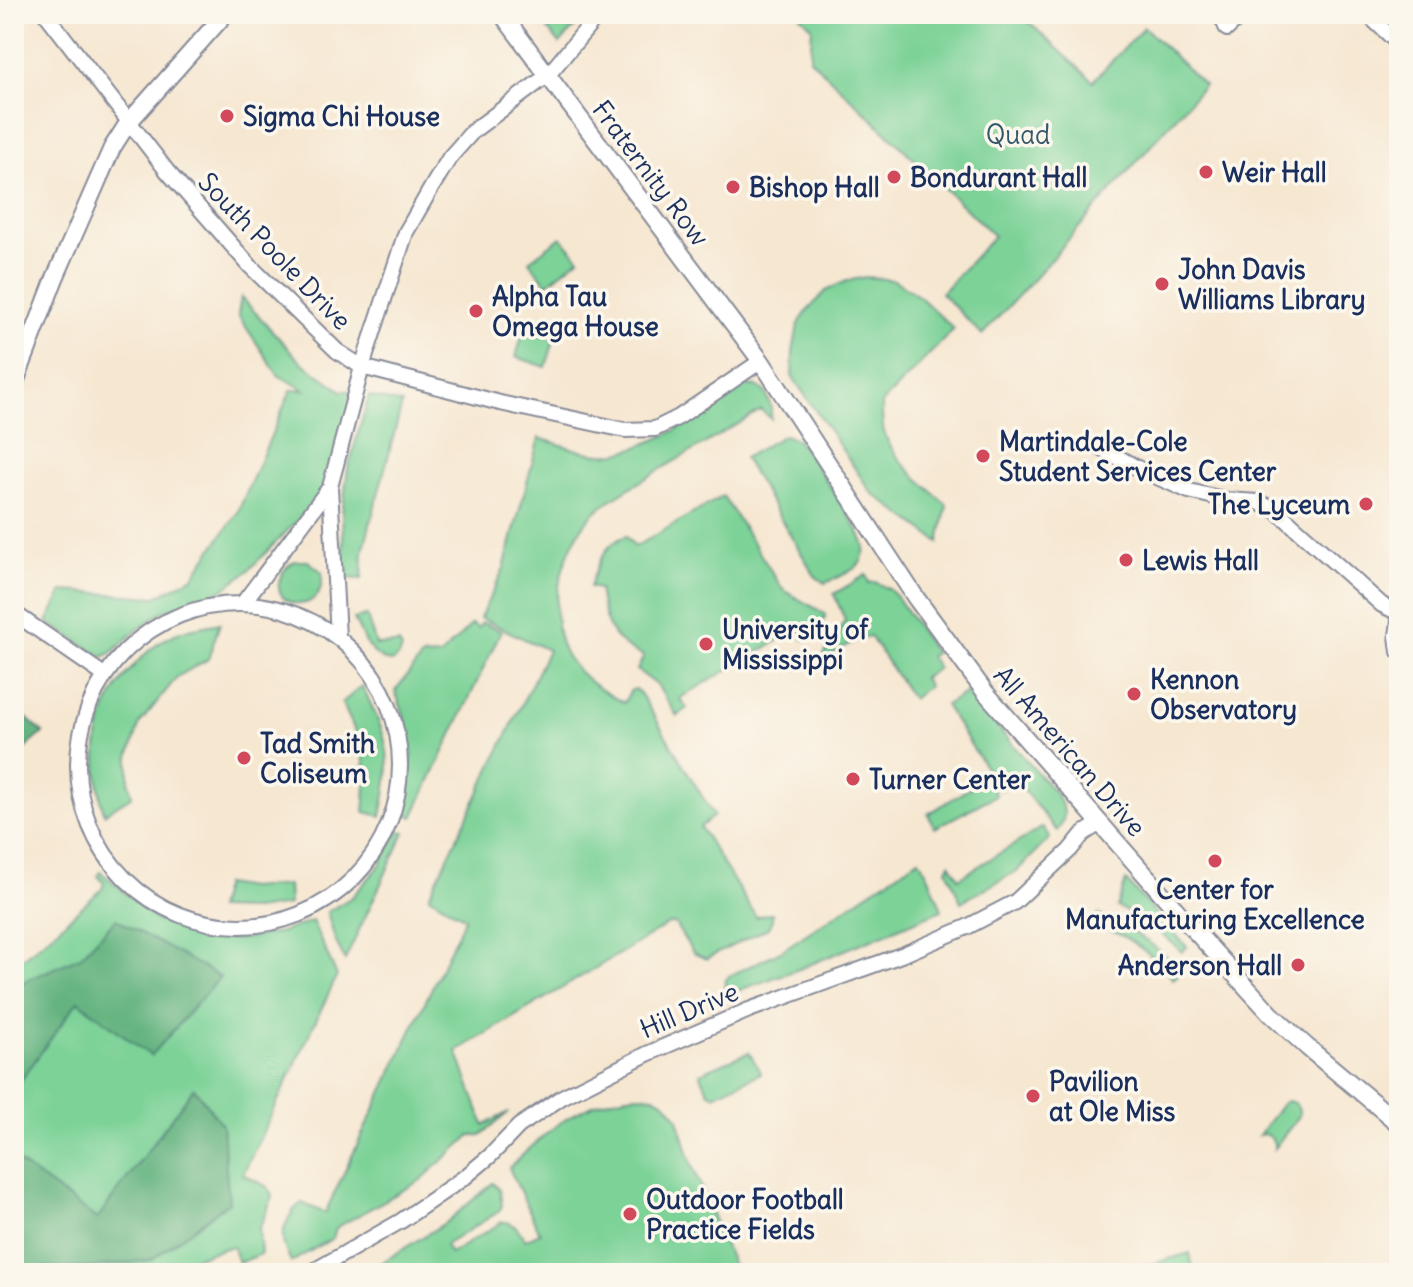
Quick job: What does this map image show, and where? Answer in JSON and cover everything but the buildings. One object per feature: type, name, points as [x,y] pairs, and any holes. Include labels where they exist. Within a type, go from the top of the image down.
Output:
[{"type":"street","name":"South Poole Drive","points":[[46,14],[128,123],[250,266],[337,351],[362,367],[500,403],[625,430],[655,429],[679,417],[761,361]]},
{"type":"street","points":[[14,385],[112,148],[128,123],[225,14]]},
{"type":"street","name":"Fraternity Row","points":[[502,14],[761,361]]},
{"type":"street","points":[[338,637],[330,487],[362,367],[406,232],[450,157],[473,131],[548,75],[599,14]]},
{"type":"street","points":[[1220,14],[1227,29],[1243,14]]},
{"type":"street","points":[[1367,14],[1399,44]]},
{"type":"street","name":"All American Drive","points":[[761,361],[925,610],[985,692],[1271,1014],[1399,1124]]},
{"type":"street","points":[[1099,447],[1189,491],[1227,500],[1258,502],[1277,511],[1382,605],[1399,613]]},
{"type":"street","points":[[243,603],[330,487]]},
{"type":"street","points":[[243,603],[277,608],[309,619],[338,637],[356,653],[384,693],[398,734],[401,777],[392,819],[375,854],[349,885],[317,907],[286,920],[254,926],[221,926],[176,914],[136,889],[104,854],[90,829],[80,796],[77,761],[81,726],[93,693],[104,675],[143,634],[174,617],[207,606],[243,603]]},
{"type":"street","points":[[14,613],[104,675]]},
{"type":"street","points":[[1399,621],[1399,652]]},
{"type":"street","name":"Hill Drive","points":[[310,1273],[401,1221],[465,1177],[519,1126],[562,1097],[647,1054],[722,1022],[967,927],[1015,902],[1083,834],[1100,823]]},
{"type":"green space","points":[[535,14],[586,14],[560,44]]},
{"type":"green space","name":"Quad","points":[[799,14],[1020,14],[1093,81],[1144,27],[1204,85],[982,335],[941,293],[994,236],[810,59],[812,27]]},
{"type":"green space","points":[[561,237],[579,258],[547,284],[529,261]]},
{"type":"green space","points":[[866,277],[894,280],[920,297],[954,329],[882,403],[883,428],[893,450],[909,470],[947,505],[939,542],[871,492],[792,376],[798,325],[807,311],[828,289]]},
{"type":"green space","points":[[241,297],[300,361],[342,391],[356,391],[330,487],[247,572],[217,593],[162,612],[103,657],[47,622],[63,591],[156,597],[192,578],[238,512],[291,390],[305,390],[278,375],[238,315]]},
{"type":"green space","points":[[524,329],[554,340],[546,367],[516,357]]},
{"type":"green space","points":[[743,386],[756,386],[765,392],[771,419],[761,410],[595,512],[584,525],[566,561],[560,582],[557,623],[560,642],[568,658],[587,679],[624,703],[630,691],[636,689],[642,696],[714,816],[700,827],[756,917],[772,913],[768,928],[706,959],[693,953],[675,924],[669,924],[457,1051],[484,1125],[509,1112],[481,1135],[470,1136],[421,1180],[336,1228],[333,1238],[291,1262],[283,1240],[289,1218],[302,1203],[325,1213],[465,918],[429,896],[548,650],[480,618],[504,568],[539,438],[593,453],[620,452],[675,431]]},
{"type":"green space","points":[[369,396],[402,404],[363,551],[362,579],[345,578],[342,514],[348,468]]},
{"type":"green space","points":[[784,435],[796,439],[803,447],[848,513],[865,548],[862,560],[855,568],[825,583],[815,576],[744,458]]},
{"type":"green space","points":[[723,496],[782,588],[826,615],[818,631],[804,640],[796,630],[680,698],[687,708],[677,716],[657,685],[637,670],[644,656],[616,638],[606,621],[599,589],[590,587],[602,557],[618,539],[626,536],[635,547]]},
{"type":"green space","points":[[296,561],[308,561],[322,572],[321,587],[316,597],[299,604],[283,597],[279,589],[283,573]]},
{"type":"green space","points":[[866,575],[869,583],[875,582],[889,589],[897,597],[935,653],[930,656],[938,668],[923,678],[928,686],[912,699],[870,636],[820,661],[845,620],[834,594]]},
{"type":"green space","points":[[367,616],[376,645],[399,644],[402,649],[392,662],[378,657],[364,640],[354,619]]},
{"type":"green space","points":[[220,623],[208,659],[177,677],[140,723],[129,757],[132,796],[104,814],[97,773],[98,736],[109,701],[119,684],[145,655],[165,639],[189,629]]},
{"type":"green space","points":[[482,623],[501,631],[413,817],[406,813],[412,754],[405,718],[395,691],[422,657],[440,656],[472,624],[478,628]]},
{"type":"green space","points":[[362,686],[387,752],[381,816],[364,812],[366,781],[363,755],[342,703]]},
{"type":"green space","points":[[967,692],[1055,793],[1064,812],[1057,831],[1017,782],[1020,779],[1000,790],[945,705]]},
{"type":"green space","points":[[22,714],[43,733],[14,758],[14,718]]},
{"type":"green space","points":[[986,778],[996,795],[935,828],[928,814]]},
{"type":"green space","points":[[1043,827],[1050,838],[1017,871],[961,902],[947,869],[950,863],[959,878]]},
{"type":"green space","points":[[399,831],[405,832],[345,960],[327,912],[352,897],[378,868]]},
{"type":"green space","points":[[919,859],[942,910],[799,969],[728,994],[725,981],[729,976],[781,951]]},
{"type":"green space","points":[[101,872],[156,920],[200,933],[236,940],[281,932],[312,921],[337,976],[243,1174],[266,1186],[273,1196],[259,1229],[261,1254],[239,1263],[232,1246],[145,1273],[14,1273],[14,965],[102,889],[104,883],[98,876]]},
{"type":"green space","points":[[1126,881],[1187,947],[1182,952],[1152,926],[1117,907]]},
{"type":"green space","points":[[224,884],[249,888],[288,885],[289,905],[255,910],[217,909]]},
{"type":"green space","points":[[1098,915],[1143,938],[1180,973],[1173,979],[1138,946],[1096,925]]},
{"type":"green space","points":[[116,919],[220,977],[151,1056],[78,1001],[14,1090],[14,986],[80,957]]},
{"type":"green space","points":[[749,1052],[761,1073],[714,1095],[708,1091],[700,1073]]},
{"type":"green space","points":[[194,1088],[222,1125],[229,1202],[151,1260],[88,1268],[14,1268],[14,1159],[97,1219]]},
{"type":"green space","points":[[654,1096],[665,1102],[677,1116],[692,1165],[736,1273],[365,1273],[448,1221],[493,1183],[500,1191],[502,1206],[498,1212],[445,1245],[450,1254],[502,1222],[513,1225],[525,1240],[540,1233],[509,1168],[552,1129],[581,1110],[615,1098]]},
{"type":"green space","points":[[1287,1101],[1297,1106],[1299,1116],[1274,1148],[1270,1137],[1259,1135]]},
{"type":"green space","points":[[1190,1253],[1194,1273],[1120,1273]]},
{"type":"place","name":"Sigma Chi House","points":[[227,116]]},
{"type":"place","name":"Weir Hall","points":[[1206,172]]},
{"type":"place","name":"Bondurant Hall","points":[[894,177]]},
{"type":"place","name":"Bishop Hall","points":[[733,187]]},
{"type":"place","name":"John Davis Williams Library","points":[[1162,284]]},
{"type":"place","name":"Alpha Tau Omega House","points":[[476,311]]},
{"type":"place","name":"Martindale-Cole Student Services Center","points":[[983,456]]},
{"type":"place","name":"The Lyceum","points":[[1366,504]]},
{"type":"place","name":"Lewis Hall","points":[[1126,560]]},
{"type":"place","name":"University of Mississippi","points":[[706,644]]},
{"type":"place","name":"Kennon Observatory","points":[[1134,694]]},
{"type":"place","name":"Tad Smith Coliseum","points":[[244,758]]},
{"type":"place","name":"Turner Center","points":[[853,779]]},
{"type":"place","name":"Center for Manufacturing Excellence","points":[[1215,861]]},
{"type":"place","name":"Anderson Hall","points":[[1298,965]]},
{"type":"place","name":"Pavilion at Ole Miss","points":[[1033,1096]]},
{"type":"place","name":"Outdoor Football Practice Fields","points":[[630,1214]]}]
